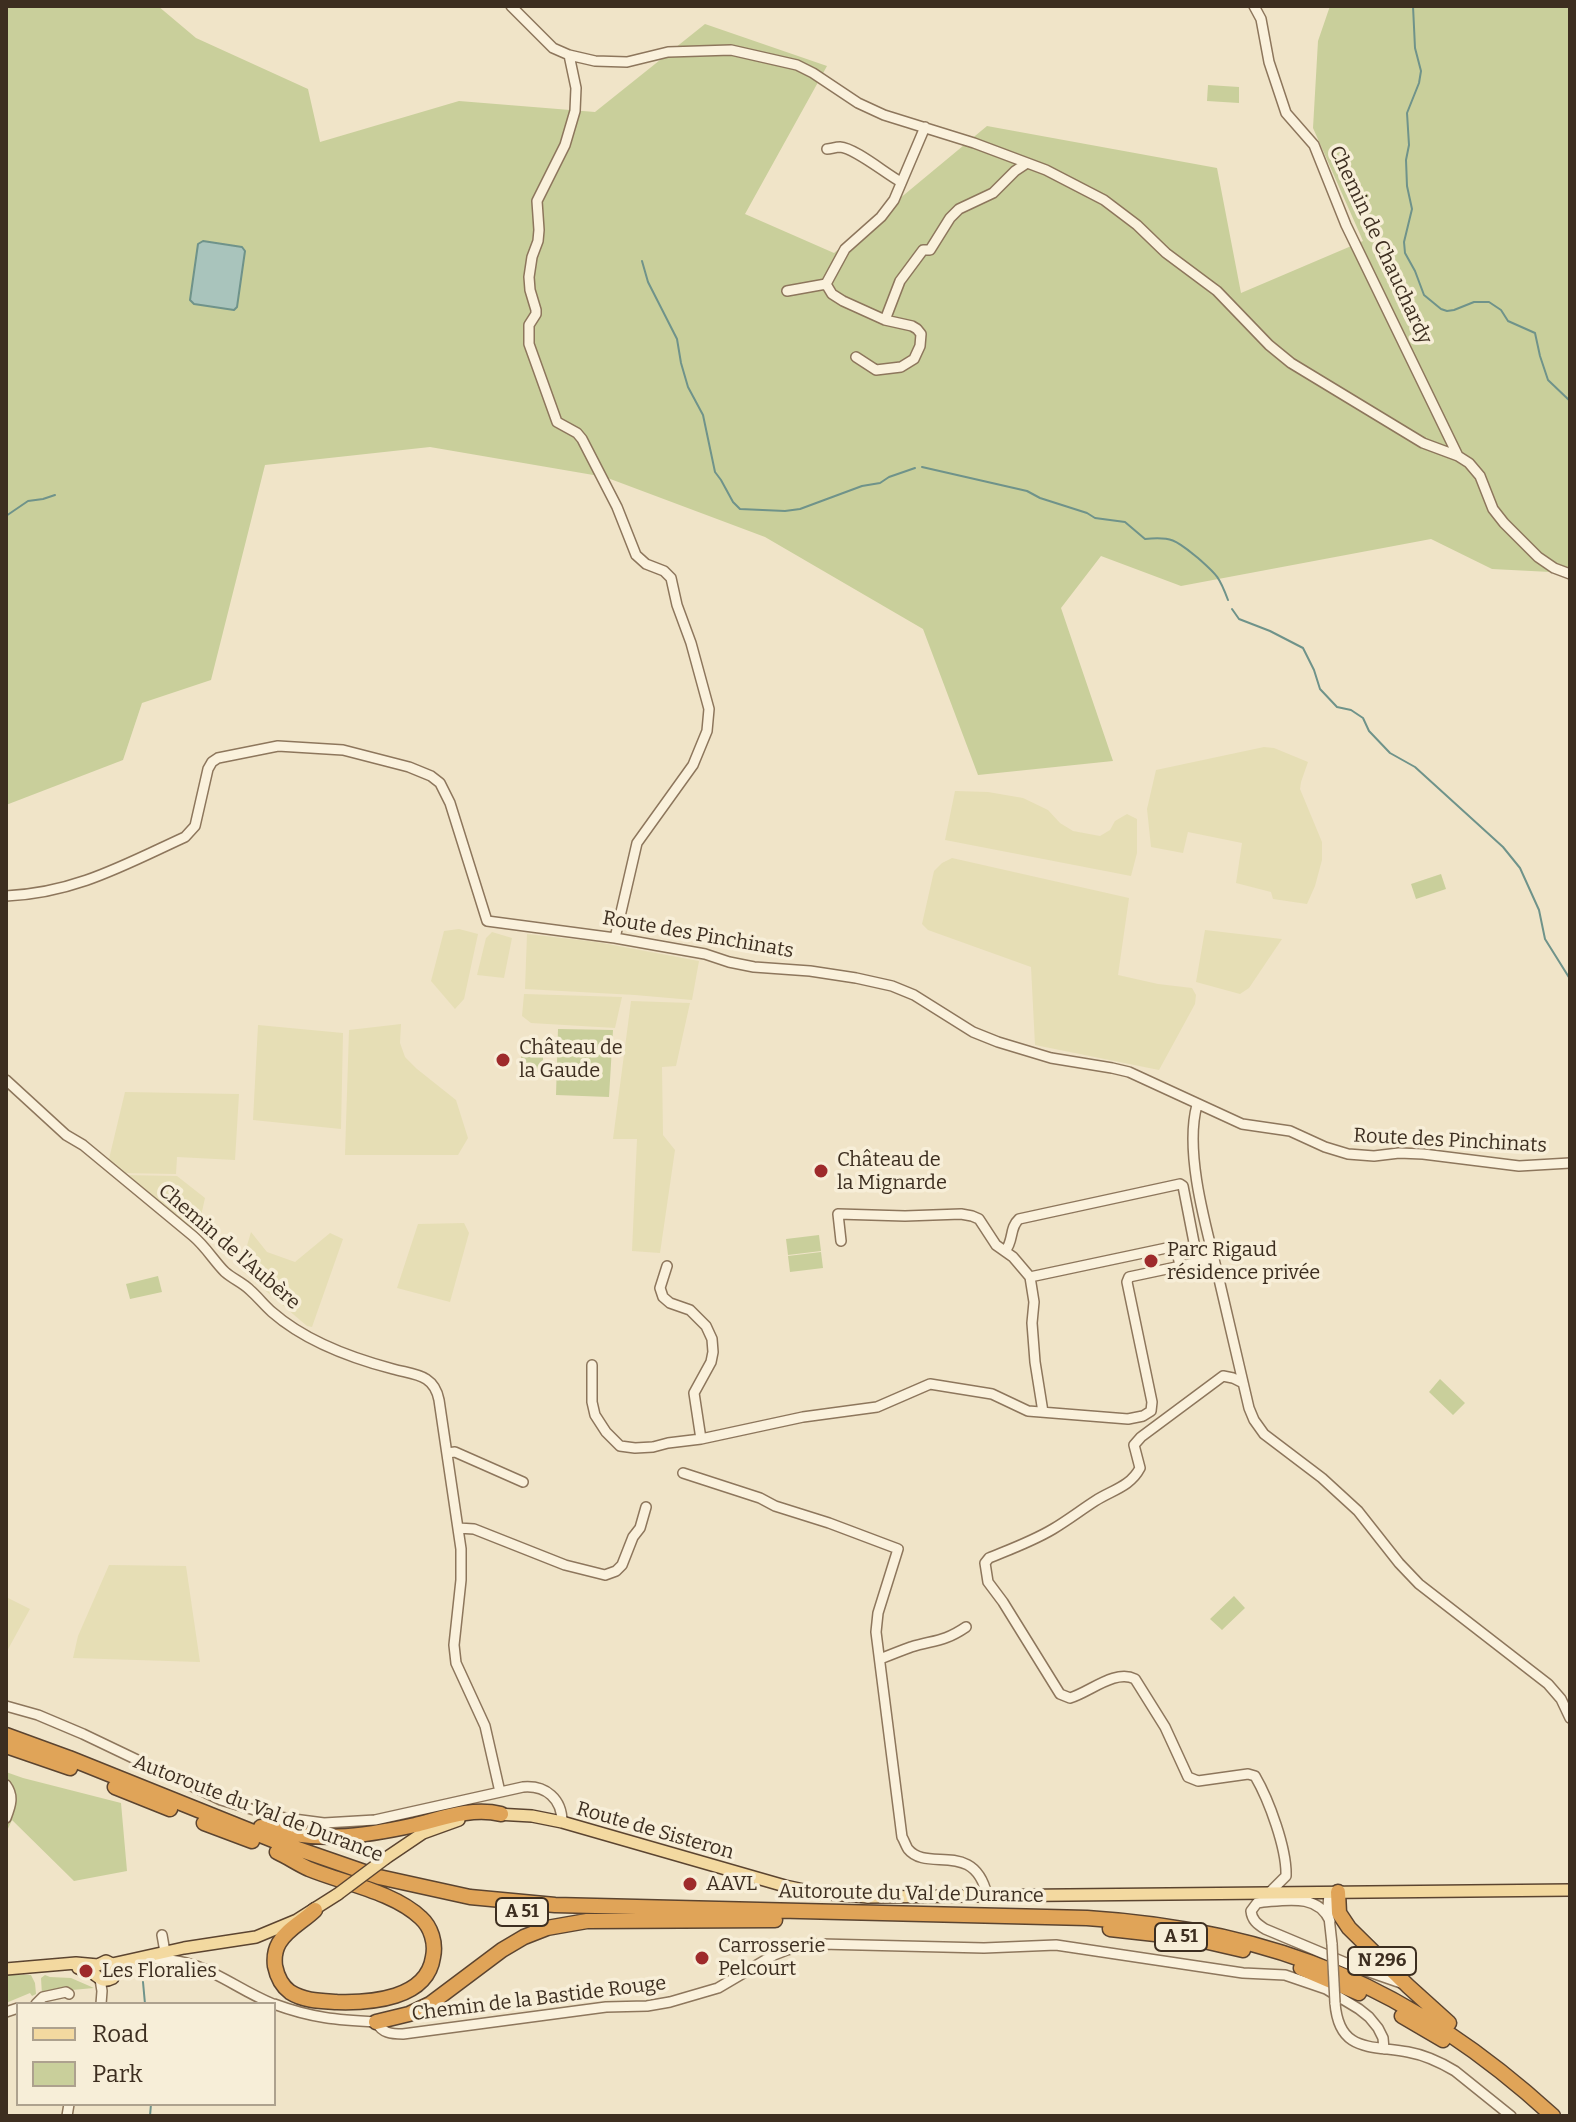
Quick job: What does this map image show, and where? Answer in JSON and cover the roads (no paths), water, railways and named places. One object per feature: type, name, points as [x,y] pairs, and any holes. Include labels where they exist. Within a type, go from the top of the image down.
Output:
[{"type":"highway","name":"Autoroute du Val de Durance","points":[[6,1735],[327,1861],[379,1877],[470,1897],[585,1906],[1087,1918],[1134,1921],[1228,1936],[1314,1962],[1417,2013],[1478,2054],[1553,2116]]},
{"type":"highway","points":[[31,1744],[72,1755],[253,1825],[305,1837],[339,1838],[370,1834],[481,1811],[501,1814]]},
{"type":"highway","name":"Autoroute du Val de Durance","points":[[6,1746],[70,1768],[277,1852],[416,1896],[507,1911],[579,1916],[1089,1927],[1191,1938],[1237,1949],[1312,1972],[1379,2003],[1434,2034],[1482,2068],[1540,2116]]},
{"type":"highway","points":[[277,1852],[306,1868],[383,1896],[409,1909],[430,1929],[434,1942],[432,1963],[416,1985],[390,1997],[344,2002],[312,2000],[293,1994],[279,1977],[274,1955],[283,1938],[315,1910]]},
{"type":"highway","name":"N 296","points":[[1334,1895],[1341,1917],[1408,1986],[1445,2020],[1497,2060],[1553,2116]]},
{"type":"highway","points":[[376,2022],[409,2014],[430,2004],[502,1950],[547,1928],[587,1921],[775,1920]]},
{"type":"main road","name":"Route de Sisteron","points":[[128,1960],[256,1937],[315,1910],[414,1839],[470,1817],[501,1814],[562,1822],[743,1875],[818,1893],[868,1897],[1270,1892],[1334,1895]]},
{"type":"main road","name":"Route de Sisteron","points":[[1222,1894],[1271,1897],[1570,1890]]},
{"type":"main road","points":[[6,1969],[66,1964],[105,1975],[128,1960]]},
{"type":"street","points":[[511,6],[548,43],[569,55],[611,63],[640,60],[668,52],[731,50],[797,65],[858,103],[884,115],[974,143],[1046,170],[1104,200],[1217,291],[1269,345],[1298,368],[1423,443],[1469,463],[1480,476],[1493,509],[1504,523],[1538,557],[1570,574]]},
{"type":"street","name":"Chemin de Chauchardy","points":[[1254,6],[1261,19],[1269,62],[1286,113],[1314,145],[1346,225],[1458,456]]},
{"type":"street","points":[[569,55],[576,88],[575,111],[565,145],[537,201],[539,230],[529,277],[536,314],[529,325],[529,344],[557,422],[582,439],[617,507],[636,555],[671,578],[709,709],[707,731],[693,765],[637,843],[615,938]]},
{"type":"street","points":[[826,284],[845,249],[881,217],[894,200],[925,127]]},
{"type":"street","points":[[827,149],[842,147],[858,154],[901,182]]},
{"type":"street","points":[[885,320],[900,281],[923,250],[930,250],[950,218],[959,209],[993,193],[1027,163]]},
{"type":"street","points":[[826,284],[832,294],[885,320],[917,329],[921,334],[914,359],[901,367],[876,370],[856,357]]},
{"type":"street","points":[[787,291],[826,284]]},
{"type":"street","name":"Route des Pinchinats","points":[[6,896],[52,892],[88,881],[185,837],[195,826],[205,777],[212,762],[231,754],[278,746],[343,750],[423,771],[440,783],[450,803],[487,921],[615,938],[705,954],[754,967],[822,973],[892,986],[914,995],[973,1032],[998,1042],[1051,1058],[1129,1072],[1242,1124],[1290,1131],[1348,1154],[1423,1154],[1519,1166],[1570,1163]]},
{"type":"street","name":"Chemin de l'Aubère","points":[[6,1080],[66,1135],[83,1145],[204,1245],[226,1273],[290,1325],[342,1352],[422,1377],[432,1383],[438,1394],[458,1528],[461,1580],[454,1654],[463,1681],[485,1726],[500,1792]]},
{"type":"street","points":[[1197,1105],[1193,1119],[1193,1149],[1214,1259],[1254,1420],[1264,1434],[1344,1496],[1419,1584],[1548,1684],[1561,1699],[1570,1718]]},
{"type":"street","points":[[1005,1251],[1012,1241],[1013,1227],[1019,1219],[1180,1184],[1183,1186],[1198,1263]]},
{"type":"street","points":[[841,1241],[838,1214],[961,1214],[979,1219],[991,1240],[1013,1257],[1030,1277],[1034,1302],[1035,1362],[1043,1412]]},
{"type":"street","points":[[1030,1277],[1176,1246],[1180,1266]]},
{"type":"street","points":[[592,1365],[595,1415],[620,1446],[635,1448],[701,1439],[803,1417],[877,1407],[930,1384],[992,1394],[1028,1411],[1128,1419],[1143,1416],[1151,1411],[1152,1402],[1122,1256]]},
{"type":"street","points":[[1127,1282],[1129,1277],[1214,1259]]},
{"type":"street","points":[[667,1266],[660,1288],[663,1297],[690,1310],[706,1326],[712,1339],[711,1362],[694,1393],[701,1439]]},
{"type":"street","points":[[1243,1383],[1223,1376],[1141,1437],[1134,1445],[1140,1468],[1126,1485],[1100,1497],[1031,1541],[989,1558],[985,1570],[988,1582],[1060,1694],[1070,1698],[1120,1676],[1129,1676],[1135,1679],[1165,1727],[1188,1777],[1198,1781],[1248,1774],[1255,1776],[1264,1791],[1286,1862],[1286,1876],[1270,1892]]},
{"type":"street","points":[[447,1453],[455,1452],[523,1482]]},
{"type":"street","points":[[683,1473],[898,1549],[878,1613],[876,1632],[902,1837],[913,1853],[972,1867],[987,1895]]},
{"type":"street","points":[[458,1528],[474,1529],[565,1565],[605,1575],[622,1565],[640,1528],[646,1507]]},
{"type":"street","points":[[880,1659],[950,1637],[966,1627]]},
{"type":"street","points":[[6,1706],[38,1715],[83,1734],[221,1800],[278,1817],[324,1823],[375,1820],[523,1787],[542,1788],[550,1793],[562,1813],[562,1822]]},
{"type":"street","points":[[6,1785],[11,1794],[6,1818]]},
{"type":"street","points":[[1334,1895],[1330,1921],[1335,2003],[1338,2022],[1347,2037],[1360,2045],[1410,2052],[1444,2065],[1511,2116]]},
{"type":"street","points":[[1330,1921],[1321,1908],[1308,1901],[1257,1903],[1251,1911],[1255,1922],[1265,1929],[1408,1986]]},
{"type":"street","points":[[162,1935],[165,1952]]},
{"type":"street","name":"Chemin de la Bastide Rouge","points":[[276,2005],[303,2015],[332,2020],[376,2022],[388,2033],[403,2034],[606,2007],[670,2002],[718,1988],[774,1955],[799,1946],[984,1948],[1056,1945],[1243,1973],[1285,1975],[1310,1982],[1337,1995],[1369,2017],[1381,2033],[1384,2049]]},
{"type":"street","points":[[186,1948],[197,1965]]},
{"type":"street","points":[[128,1960],[159,1959],[197,1965]]},
{"type":"street","name":"Chemin de la Bastide Rouge","points":[[197,1965],[269,2002]]},
{"type":"street","points":[[101,2002],[105,1975]]},
{"type":"street","points":[[37,2002],[43,1997],[69,1994]]},
{"type":"water","points":[[203,241],[242,247],[245,251],[234,310],[194,304],[190,300],[198,244]]},
{"type":"waterway","points":[[1413,6],[1415,48],[1421,71],[1407,113],[1407,186],[1412,209],[1404,242],[1405,253],[1424,295],[1441,309],[1454,310],[1474,302],[1489,302],[1501,310],[1508,321],[1535,333],[1548,380],[1570,401]]},
{"type":"waterway","points":[[642,261],[648,282],[677,339],[688,387],[703,415],[715,472],[740,509],[800,509],[915,468]]},
{"type":"waterway","points":[[922,467],[1027,491],[1095,518],[1125,522],[1145,539],[1174,541],[1213,572],[1228,600]]},
{"type":"waterway","points":[[6,516],[28,501],[55,495]]},
{"type":"waterway","points":[[1232,609],[1239,619],[1303,648],[1320,689],[1337,707],[1351,710],[1363,718],[1369,731],[1390,753],[1415,767],[1503,847],[1520,868],[1539,910],[1545,939],[1570,979]]},
{"type":"waterway","points":[[143,1982],[145,2002]]},
{"type":"waterway","points":[[150,2116],[151,2106]]},
{"type":"place","name":"Château de la Gaude","points":[[503,1060]]},
{"type":"place","name":"Château de la Mignarde","points":[[821,1171]]},
{"type":"place","name":"Parc Rigaud résidence privée","points":[[1151,1261]]},
{"type":"place","name":"AAVL","points":[[690,1884]]},
{"type":"place","name":"Carrosserie Pelcourt","points":[[702,1958]]},
{"type":"place","name":"Les Floralies","points":[[86,1971]]}]
